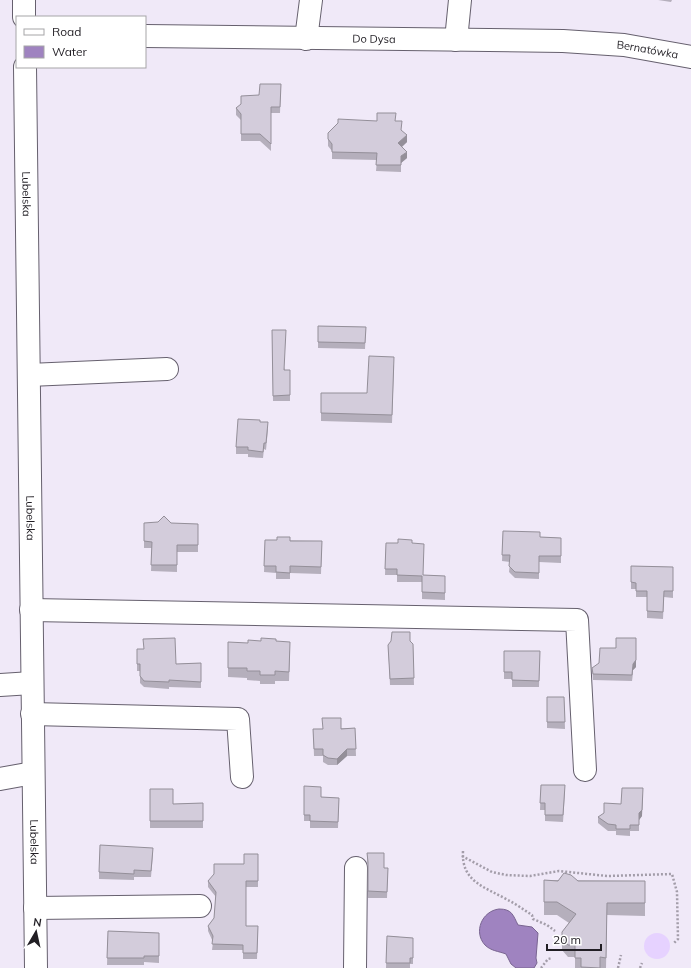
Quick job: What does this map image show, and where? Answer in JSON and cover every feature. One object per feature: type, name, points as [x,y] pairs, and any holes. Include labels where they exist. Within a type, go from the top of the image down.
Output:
[{"type":"street","points":[[24,0],[24,16]]},
{"type":"street","points":[[306,39],[311,0]]},
{"type":"street","points":[[456,40],[460,0]]},
{"type":"street","name":"Do Dysa","points":[[146,36],[563,41],[603,43]]},
{"type":"street","name":"Bernatówka","points":[[603,43],[691,57]]},
{"type":"street","name":"Lubelska","points":[[25,68],[36,968]]},
{"type":"street","points":[[29,375],[167,369]]},
{"type":"street","points":[[31,610],[576,620],[585,770]]},
{"type":"street","points":[[0,685],[32,682]]},
{"type":"street","points":[[32,714],[238,719],[242,776]]},
{"type":"street","points":[[0,779],[33,773]]},
{"type":"street","points":[[355,968],[356,868]]},
{"type":"street","points":[[35,908],[200,906]]},
{"type":"path","points":[[462,851],[466,871],[473,882],[508,900],[532,915],[534,919],[547,925],[555,931]]},
{"type":"path","points":[[462,856],[492,872],[506,875],[530,876],[559,871],[607,876],[672,874],[678,892],[678,939],[674,943]]},
{"type":"path","points":[[618,968],[621,955]]},
{"type":"path","points":[[541,968],[548,959],[552,958]]},
{"type":"path","points":[[640,968],[642,963]]},
{"type":"shaded area","points":[[657,933],[666,937],[670,946],[666,955],[657,959],[648,955],[644,946],[648,937]]},
{"type":"water","points":[[499,909],[509,911],[518,925],[532,927],[538,933],[537,963],[534,968],[516,968],[511,964],[506,954],[490,949],[481,940],[481,923],[488,914]]},
{"type":"building","points":[[260,84],[281,84],[280,107],[271,107],[271,144],[260,134],[241,134],[241,114],[236,108],[241,104],[241,96],[259,95]]},
{"type":"building","points":[[377,113],[396,113],[395,121],[402,121],[401,130],[407,135],[398,143],[407,152],[401,156],[401,165],[376,165],[377,153],[332,152],[332,144],[328,139],[328,133],[338,123],[338,119],[377,121]]},
{"type":"building","points":[[318,326],[366,327],[365,343],[318,342]]},
{"type":"building","points":[[272,330],[286,330],[284,370],[290,370],[290,395],[273,396]]},
{"type":"building","points":[[369,356],[394,357],[392,415],[321,413],[321,393],[367,393]]},
{"type":"building","points":[[238,419],[268,422],[266,443],[264,443],[263,452],[248,450],[248,447],[236,447]]},
{"type":"building","points":[[164,516],[171,523],[198,524],[198,545],[177,545],[177,565],[151,565],[152,542],[144,541],[144,523],[158,522]]},
{"type":"building","points":[[503,531],[540,532],[540,537],[561,538],[561,556],[539,556],[539,573],[515,572],[509,566],[510,555],[502,555]]},
{"type":"building","points":[[277,537],[290,537],[290,541],[322,541],[321,567],[290,566],[290,573],[276,572],[276,566],[264,566],[265,540],[277,540]]},
{"type":"building","points":[[398,539],[412,540],[412,543],[424,544],[423,575],[445,576],[445,593],[422,592],[422,576],[397,575],[397,569],[385,569],[386,543],[398,543]]},
{"type":"building","points":[[631,566],[673,567],[673,591],[664,591],[663,612],[647,611],[647,591],[636,591],[636,583],[631,582]]},
{"type":"building","points":[[392,632],[410,632],[410,641],[413,644],[414,678],[390,679],[388,645],[391,641]]},
{"type":"building","points":[[175,638],[176,664],[201,663],[201,682],[169,680],[169,682],[144,681],[140,676],[140,664],[137,664],[137,649],[144,649],[143,639]]},
{"type":"building","points":[[261,638],[290,642],[289,672],[275,671],[275,675],[260,675],[260,671],[247,671],[247,668],[228,668],[228,642],[248,643],[248,640],[261,641]]},
{"type":"building","points":[[616,638],[636,638],[636,660],[633,664],[632,675],[593,674],[592,668],[599,663],[600,648],[616,648]]},
{"type":"building","points":[[504,651],[540,651],[539,681],[512,680],[512,672],[504,672]]},
{"type":"building","points":[[547,697],[564,697],[565,722],[547,722]]},
{"type":"building","points":[[322,718],[341,718],[341,729],[355,728],[356,749],[347,749],[337,759],[328,758],[323,755],[323,749],[314,749],[313,729],[323,729]]},
{"type":"building","points":[[541,785],[565,785],[563,815],[545,815],[545,803],[540,803]]},
{"type":"building","points":[[304,786],[321,787],[321,797],[339,798],[338,822],[310,821],[310,815],[304,815]]},
{"type":"building","points":[[622,788],[643,788],[642,810],[639,813],[639,825],[630,825],[630,829],[616,829],[616,825],[608,824],[598,817],[604,813],[604,803],[621,804]]},
{"type":"building","points":[[150,789],[173,789],[173,804],[203,803],[203,821],[150,821]]},
{"type":"building","points":[[100,845],[153,848],[151,871],[134,870],[134,874],[99,872]]},
{"type":"building","points":[[367,853],[384,853],[384,868],[388,868],[387,892],[368,891]]},
{"type":"building","points":[[244,854],[258,854],[258,881],[246,881],[246,926],[258,926],[257,953],[243,953],[243,945],[212,944],[213,936],[208,926],[214,918],[216,892],[208,881],[214,874],[214,864],[244,864]]},
{"type":"building","points":[[564,873],[571,875],[578,881],[645,881],[645,903],[607,903],[606,958],[600,957],[600,968],[581,967],[581,958],[575,958],[575,945],[568,945],[562,938],[562,932],[576,914],[557,902],[544,902],[544,880],[558,881]]},
{"type":"building","points":[[108,931],[159,933],[159,956],[144,956],[144,958],[107,958]]},
{"type":"building","points":[[387,936],[413,938],[413,958],[410,958],[410,963],[386,963]]}]
